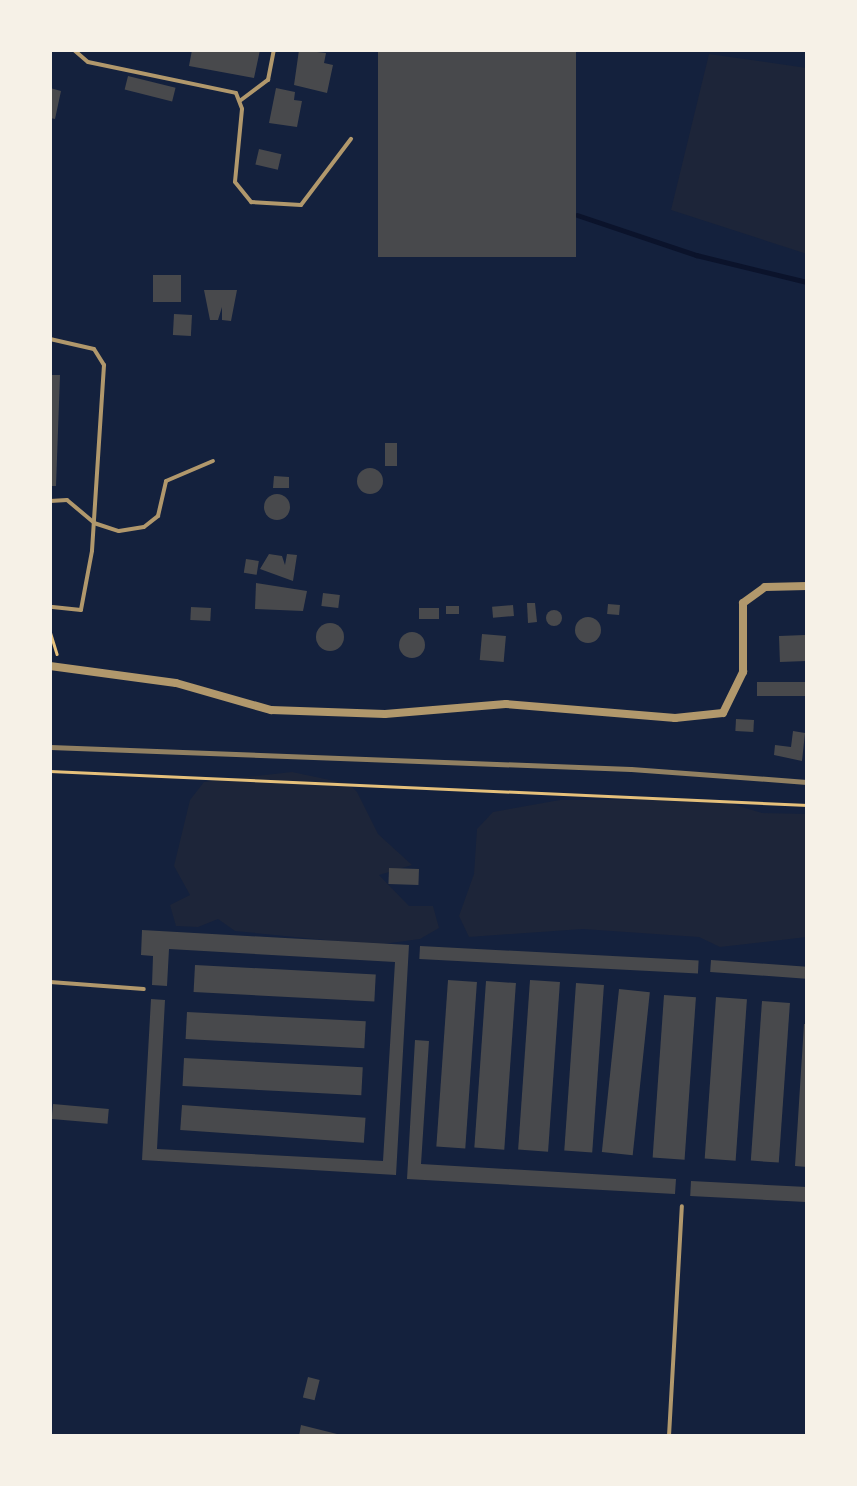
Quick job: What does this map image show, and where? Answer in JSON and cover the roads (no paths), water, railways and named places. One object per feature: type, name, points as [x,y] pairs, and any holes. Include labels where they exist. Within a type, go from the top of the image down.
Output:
[{"type":"street","points":[[50,666],[176,683],[271,710],[385,714],[506,704],[675,718],[723,713],[743,672],[743,603],[766,587],[807,586]]},
{"type":"lane","points":[[74,50],[88,62],[228,90],[241,100]]},
{"type":"lane","points":[[274,50],[268,80],[241,100],[235,182],[251,202],[290,208],[306,202],[330,160],[351,139]]},
{"type":"lane","points":[[50,338],[94,349],[104,365],[94,522],[81,610],[50,608]]},
{"type":"lane","points":[[50,501],[67,500],[94,522],[119,531],[144,528],[158,516],[166,481],[213,462]]},
{"type":"lane","points":[[50,982],[144,989]]},
{"type":"lane","points":[[669,1436],[682,1206]]},
{"type":"waterway","points":[[577,215],[696,255],[807,282]]},
{"type":"railway","points":[[50,747],[631,769],[807,782]]}]
